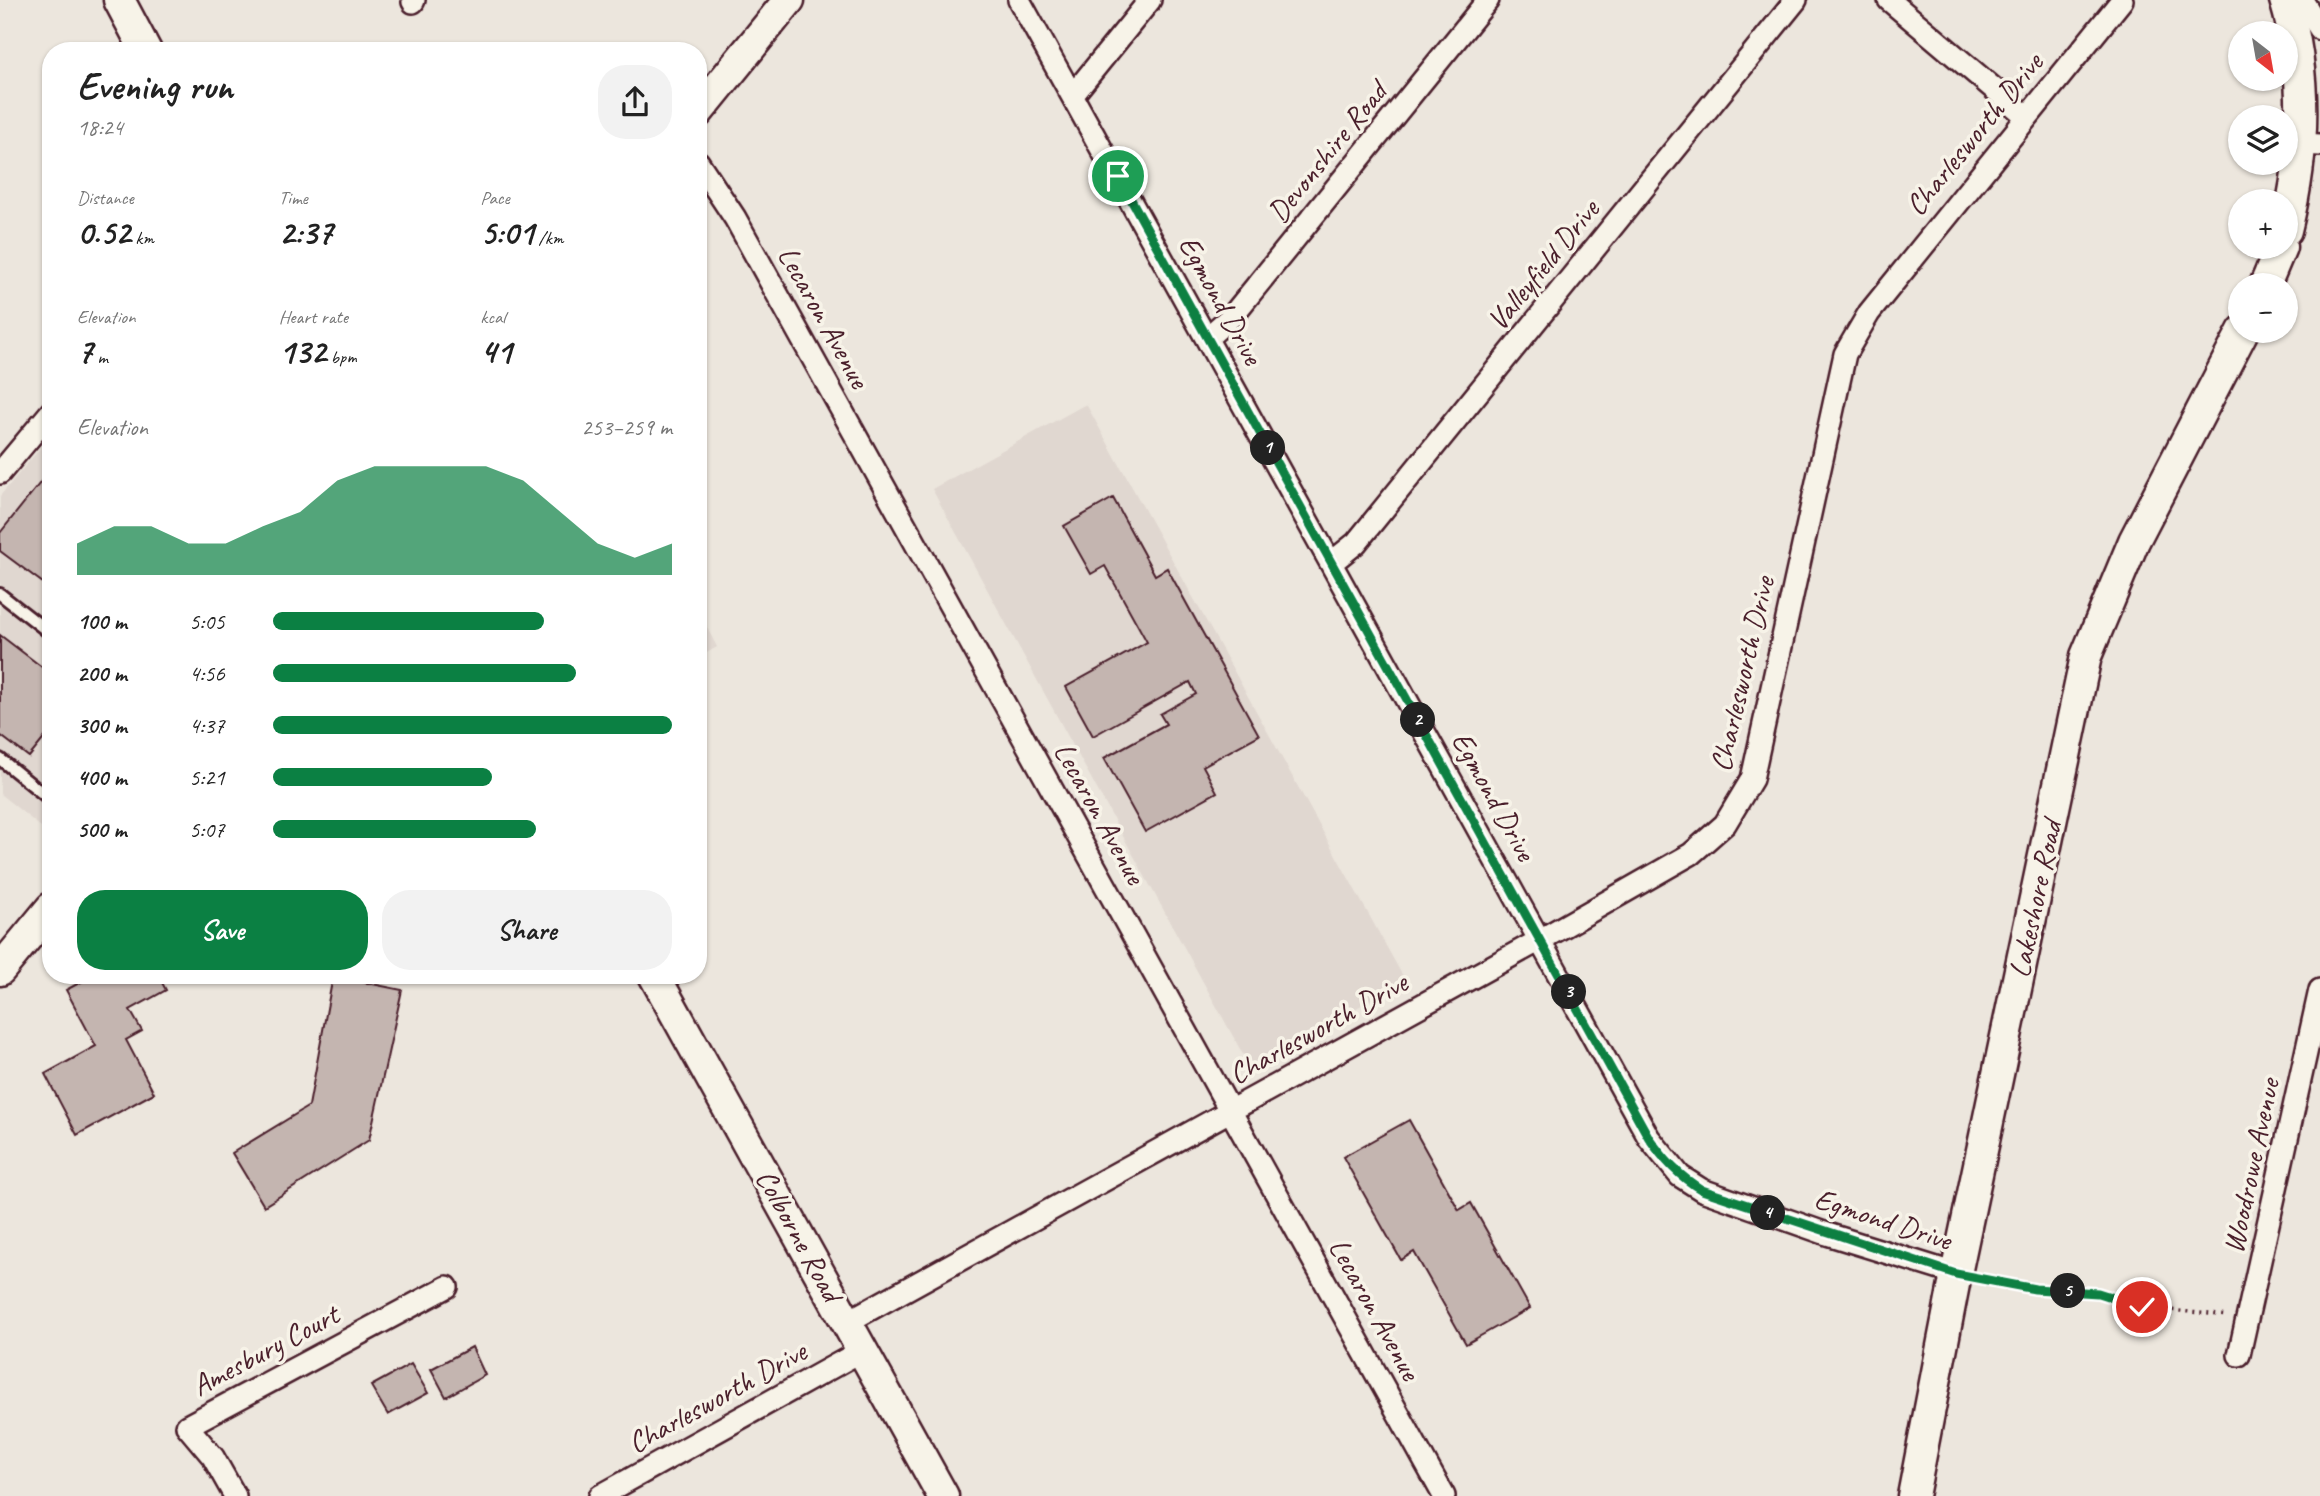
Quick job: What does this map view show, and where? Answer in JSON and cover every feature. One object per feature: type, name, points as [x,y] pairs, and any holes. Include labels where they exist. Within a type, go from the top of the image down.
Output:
[{"type":"street","points":[[119,0],[141,42]]},
{"type":"street","points":[[707,101],[789,0]]},
{"type":"street","name":"Egmond Drive","points":[[1019,0],[1208,337],[1649,1138],[1681,1176],[1702,1190],[1956,1274]]},
{"type":"street","points":[[1073,95],[1150,0]]},
{"type":"street","name":"Devonshire Road","points":[[1208,337],[1233,315],[1488,0]]},
{"type":"street","name":"Valleyfield Drive","points":[[1331,563],[1356,543],[1796,0]]},
{"type":"street","points":[[1889,0],[2026,117]]},
{"type":"street","name":"Charlesworth Drive","points":[[847,1322],[1540,940],[1691,854],[1725,824],[1752,779],[1845,354],[1869,313],[2122,0]]},
{"type":"street","points":[[2285,0],[2311,135],[2297,189]]},
{"type":"street","points":[[2302,0],[2320,29]]},
{"type":"street","name":"Lecaron Avenue","points":[[707,176],[742,230],[1444,1496]]},
{"type":"street","name":"Lakeshore Road","points":[[1913,1496],[1956,1274],[2086,656],[2134,541],[2237,343]]},
{"type":"street","points":[[0,473],[42,423]]},
{"type":"street","points":[[0,970],[42,919]]},
{"type":"street","name":"Colborne Road","points":[[659,984],[943,1496]]},
{"type":"street","name":"Woodrowe Avenue","points":[[2239,1355],[2320,990]]},
{"type":"street","name":"Amesbury Court","points":[[235,1496],[213,1457],[187,1426],[447,1287]]},
{"type":"street","name":"Charlesworth Drive","points":[[600,1496],[863,1350]]},
{"type":"lane","points":[[0,594],[42,627]]},
{"type":"lane","points":[[0,759],[42,793]]},
{"type":"path","points":[[1956,1274],[2035,1289],[2098,1293],[2142,1307],[2247,1319]]},
{"type":"shaded area","points":[[1086,404],[1405,980],[1251,1069],[932,489]]},
{"type":"shaded area","points":[[42,446],[42,828],[0,794],[0,496]]},
{"type":"shaded area","points":[[707,628],[717,647],[707,653]]},
{"type":"building","points":[[42,480],[42,582],[0,551],[0,533]]},
{"type":"building","points":[[1113,498],[1155,575],[1167,568],[1259,735],[1203,766],[1217,792],[1145,832],[1104,758],[1166,724],[1160,714],[1196,694],[1190,682],[1093,736],[1066,687],[1147,642],[1105,566],[1091,574],[1064,526]]},
{"type":"building","points":[[0,635],[42,667],[42,741],[29,757],[0,735]]},
{"type":"building","points":[[77,984],[163,984],[166,990],[130,1010],[142,1031],[126,1040],[154,1093],[77,1135],[45,1074],[96,1046],[66,990]]},
{"type":"building","points":[[332,984],[372,984],[402,990],[369,1140],[264,1206],[232,1153],[309,1106]]},
{"type":"building","points":[[1409,1120],[1459,1210],[1471,1203],[1530,1308],[1466,1344],[1414,1252],[1401,1260],[1343,1157]]},
{"type":"building","points":[[472,1347],[485,1375],[446,1397],[431,1369]]},
{"type":"building","points":[[411,1364],[428,1393],[388,1415],[371,1386]]},
{"type":"route","points":[[1118,176],[1649,1138],[1663,1158],[1681,1176],[1702,1190],[1827,1234],[1956,1274],[2035,1289],[2098,1293],[2142,1307]]}]
